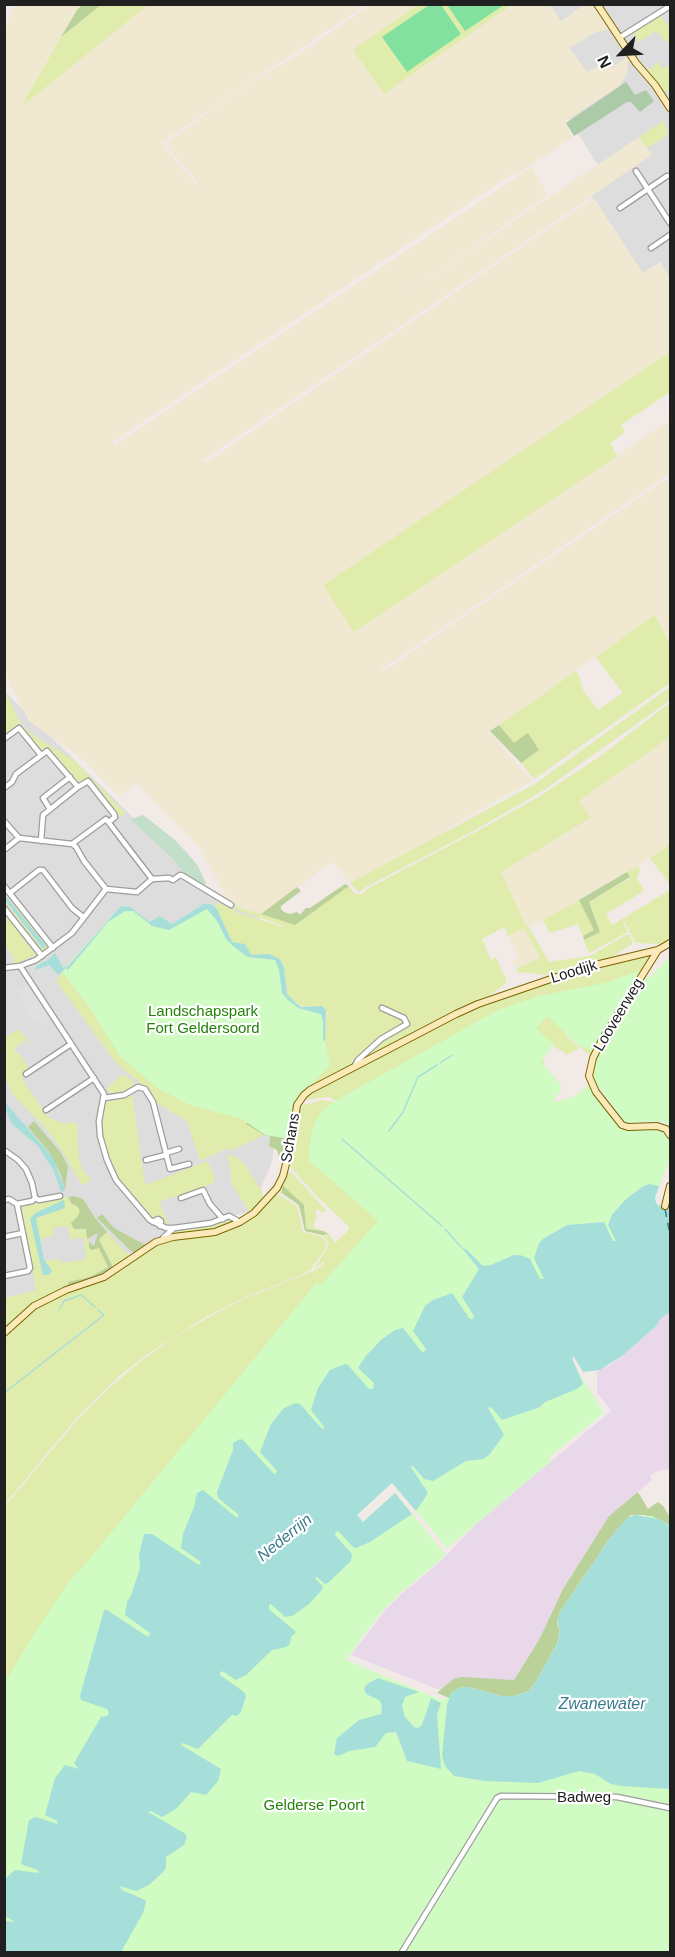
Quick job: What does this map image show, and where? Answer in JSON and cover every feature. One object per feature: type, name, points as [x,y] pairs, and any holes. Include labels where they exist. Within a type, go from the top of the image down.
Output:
[{"type":"street","points":[[597,4],[619,39],[670,108]]},
{"type":"street","points":[[657,4],[662,11]]},
{"type":"street","points":[[619,39],[670,6]]},
{"type":"street","points":[[636,171],[670,223]]},
{"type":"street","points":[[620,208],[668,176]]},
{"type":"street","points":[[651,248],[670,235]]},
{"type":"street","points":[[4,739],[19,728],[41,755]]},
{"type":"street","points":[[4,788],[12,782],[16,774],[47,751],[78,787]]},
{"type":"street","points":[[50,809],[43,798],[70,777]]},
{"type":"street","points":[[41,841],[43,815],[78,787],[88,782],[114,814],[115,817],[109,822]]},
{"type":"street","points":[[72,844],[104,819],[109,822],[152,879]]},
{"type":"street","points":[[4,821],[20,838],[72,844],[106,889],[137,892],[152,879],[169,878],[173,880],[180,875],[231,905]]},
{"type":"street","points":[[4,850],[20,838]]},
{"type":"street","points":[[10,893],[39,870],[43,870],[72,908],[83,918]]},
{"type":"street","points":[[4,886],[53,948]]},
{"type":"street","points":[[4,968],[20,966],[53,948],[72,933],[106,889]]},
{"type":"street","points":[[4,908],[42,956]]},
{"type":"street","name":"Loodijk","points":[[478,1004],[583,968],[657,950],[670,944]]},
{"type":"street","name":"Looveerweg","points":[[657,950],[603,1038],[591,1065],[589,1076],[596,1092],[622,1125],[628,1127],[657,1126],[666,1129],[670,1135]]},
{"type":"street","points":[[20,966],[94,1078],[104,1098],[99,1128],[107,1160],[126,1193],[153,1222],[160,1226],[174,1228],[211,1223],[233,1217],[240,1222]]},
{"type":"street","name":"Schans","points":[[162,1239],[215,1232],[240,1222],[260,1208],[277,1188],[283,1176],[300,1100],[310,1090],[478,1004]]},
{"type":"street","name":"Schans","points":[[354,1067],[358,1060],[381,1039],[407,1024],[404,1018],[382,1008]]},
{"type":"street","points":[[26,1074],[71,1044]]},
{"type":"street","points":[[46,1110],[94,1078]]},
{"type":"street","points":[[104,1098],[124,1095],[138,1087],[145,1089],[153,1102],[170,1169],[189,1164]]},
{"type":"street","points":[[146,1160],[178,1149]]},
{"type":"street","points":[[4,1150],[26,1169],[32,1182],[35,1198]]},
{"type":"street","points":[[665,1206],[670,1186]]},
{"type":"street","points":[[181,1198],[203,1190],[210,1204],[223,1219]]},
{"type":"street","points":[[35,1198],[39,1200],[60,1196]]},
{"type":"street","points":[[4,1200],[9,1199],[17,1203],[32,1201],[35,1198]]},
{"type":"street","points":[[4,1276],[27,1271],[30,1268],[17,1203]]},
{"type":"street","name":"Schans","points":[[4,1333],[25,1312],[40,1302],[104,1277],[162,1239],[174,1228]]},
{"type":"street","points":[[4,1237],[23,1233]]},
{"type":"street","name":"Badweg","points":[[402,1953],[497,1798],[501,1796],[617,1797],[670,1808]]},
{"type":"shaded area","points":[[15,5],[82,5],[49,56],[21,107],[148,5],[365,5],[161,143],[196,185],[198,183],[166,143],[237,92],[307,49],[370,5],[417,5],[353,50],[384,94],[511,5],[550,5],[561,21],[584,5],[594,5],[610,29],[594,33],[570,48],[587,72],[607,62],[611,68],[628,56],[629,59],[626,76],[619,86],[564,122],[573,137],[517,174],[514,173],[112,442],[115,445],[532,167],[547,195],[412,290],[639,137],[652,155],[203,460],[206,463],[594,198],[643,273],[659,263],[668,276],[670,275],[670,352],[323,585],[354,632],[670,420],[670,473],[380,670],[383,672],[670,477],[670,643],[654,615],[489,732],[532,781],[446,829],[448,832],[350,883],[333,861],[261,914],[237,907],[222,898],[226,895],[199,847],[136,783],[119,796],[81,757],[29,721],[5,674],[4,31],[8,32],[5,26]]},
{"type":"shaded area","points":[[496,5],[670,5],[670,278],[660,262],[641,274],[584,186],[603,173]]},
{"type":"shaded area","points":[[5,692],[196,879],[300,944],[272,1162],[251,1211],[171,1233],[5,1317]]},
{"type":"shaded area","points":[[670,737],[670,844],[627,872],[543,920],[526,927],[501,872],[591,819],[579,801]]},
{"type":"shaded area","points":[[524,928],[541,959],[516,969],[512,961],[519,957],[508,936]]},
{"type":"shaded area","points":[[28,985],[51,1019],[42,1025],[36,1021],[33,1022],[17,992]]},
{"type":"shaded area","points":[[670,1313],[670,1469],[658,1471],[650,1476],[652,1480],[609,1516],[563,1589],[539,1640],[514,1680],[453,1679],[440,1690],[351,1655],[385,1611],[439,1563],[474,1526],[611,1411],[597,1392],[597,1371],[611,1365],[655,1327],[662,1317]]},
{"type":"green space","points":[[82,5],[101,5],[61,37],[77,10]]},
{"type":"green space","points":[[101,5],[148,5],[20,108],[61,37]]},
{"type":"green space","points":[[417,5],[511,5],[384,94],[353,50]]},
{"type":"green space","points":[[429,5],[441,5],[461,34],[407,72],[382,37]]},
{"type":"green space","points":[[447,5],[504,5],[465,31]]},
{"type":"green space","points":[[660,15],[670,28],[670,39],[667,43],[656,31],[639,42],[633,33]]},
{"type":"green space","points":[[658,62],[663,69],[670,64],[670,89],[664,93],[647,71]]},
{"type":"green space","points":[[626,82],[635,95],[646,90],[654,101],[640,112],[631,102],[627,102],[574,136],[566,123]]},
{"type":"green space","points":[[663,121],[668,135],[647,148],[639,137]]},
{"type":"green space","points":[[670,352],[670,392],[621,425],[625,432],[610,443],[617,456],[354,632],[323,585]]},
{"type":"green space","points":[[654,615],[670,643],[670,683],[534,779],[521,763],[539,750],[528,734],[514,744],[499,725],[576,671],[583,690],[598,710],[623,693],[596,657]]},
{"type":"green space","points":[[670,687],[670,700],[544,790],[359,892],[350,883],[535,784]]},
{"type":"green space","points":[[4,689],[22,726],[75,761],[125,813],[119,818],[88,779],[79,784],[54,753],[48,748],[41,752],[20,725],[5,736]]},
{"type":"green space","points":[[670,703],[670,737],[579,801],[591,818],[501,872],[526,926],[549,962],[590,956],[626,935],[629,935],[633,941],[632,944],[607,960],[553,976],[523,972],[519,974],[516,969],[540,958],[524,928],[508,936],[504,927],[482,939],[491,960],[496,957],[507,982],[481,1002],[330,1078],[300,1096],[287,1105],[283,1129],[271,1130],[249,1125],[264,1135],[232,1150],[226,1149],[200,1161],[187,1121],[157,1103],[151,1092],[116,1063],[56,981],[108,922],[120,913],[131,910],[152,926],[168,930],[207,909],[210,912],[209,917],[229,948],[248,961],[268,962],[273,965],[280,995],[261,1012],[232,1088],[236,1089],[264,1015],[283,998],[273,963],[269,960],[250,960],[231,948],[210,914],[226,939],[248,957],[275,960],[279,970],[282,993],[298,1008],[321,1014],[324,1042],[327,1013],[322,1006],[300,1006],[288,996],[284,967],[280,959],[269,954],[251,955],[245,944],[232,942],[215,907],[218,902],[238,913],[285,926],[240,911],[218,901],[220,897],[237,907],[295,924],[349,886],[355,894],[362,894],[367,889],[542,795],[599,757]]},
{"type":"green space","points":[[499,725],[514,743],[528,733],[539,750],[521,763],[490,731]]},
{"type":"green space","points":[[143,815],[174,839],[187,853],[198,866],[206,883],[204,885],[184,874],[172,858],[132,821]]},
{"type":"green space","points":[[670,844],[670,885],[650,858]]},
{"type":"green space","points":[[638,866],[640,870],[637,878],[644,891],[606,914],[612,925],[670,890],[670,942],[666,944],[636,943],[624,921],[628,932],[589,953],[584,940],[600,932],[589,902],[630,878],[627,872]]},
{"type":"green space","points":[[627,872],[630,877],[589,902],[600,932],[584,940],[583,936],[594,930],[579,900]]},
{"type":"green space","points":[[345,884],[349,886],[295,925],[261,914],[297,887],[301,891],[281,906],[281,909],[290,914],[297,912],[300,915],[306,908],[310,908]]},
{"type":"green space","points":[[5,889],[50,946],[42,953],[5,906],[4,900],[42,948],[45,947],[5,894]]},
{"type":"green space","points":[[579,900],[594,930],[583,936],[578,924],[550,933],[543,920]]},
{"type":"green space","name":"Landschapspark Fort Geldersoord","points":[[205,903],[217,909],[232,942],[245,944],[251,955],[269,954],[280,959],[284,968],[287,994],[297,1004],[301,1007],[322,1006],[326,1010],[325,1040],[330,1065],[299,1097],[290,1139],[265,1135],[242,1119],[190,1105],[157,1088],[119,1055],[89,1007],[62,971],[121,906],[130,907],[149,922],[160,916],[172,924]]},
{"type":"green space","points":[[4,914],[37,955],[14,964],[12,955],[5,945]]},
{"type":"green space","points":[[649,954],[652,958],[593,1055],[589,1055],[565,1034],[579,1048],[567,1055],[553,1045],[542,1059],[545,1063],[543,1066],[552,1103],[574,1097],[590,1084],[619,1128],[668,1133],[670,1158],[659,1186],[296,1403],[108,1715],[5,1879],[5,1506],[78,1419],[140,1362],[175,1337],[218,1312],[246,1298],[316,1270],[324,1263],[314,1269],[328,1246],[327,1240],[322,1235],[329,1234],[335,1243],[349,1230],[348,1226],[319,1198],[289,1163],[300,1106],[322,1100],[334,1102],[346,1111],[346,1107],[329,1097],[302,1100],[302,1098],[469,1011],[576,972]]},
{"type":"green space","points":[[670,957],[670,1126],[658,1121],[625,1123],[598,1086],[595,1087],[591,1073],[604,1040],[642,982]]},
{"type":"green space","points":[[639,971],[642,972],[594,1052],[577,1044],[547,1016],[536,1029],[554,1044],[541,1062],[561,1085],[561,1090],[552,1103],[574,1097],[591,1084],[620,1128],[662,1129],[668,1134],[670,1161],[655,1198],[656,1203],[616,1241],[474,1318],[372,1388],[326,1428],[237,1518],[200,1563],[149,1636],[80,1769],[40,1874],[5,1943],[5,1683],[69,1581],[317,1282],[321,1285],[378,1221],[309,1161],[311,1134],[316,1120],[324,1109],[337,1100],[496,1011],[539,996],[605,983]]},
{"type":"green space","points":[[18,1029],[30,1043],[28,1044],[25,1040],[14,1049],[29,1069],[24,1072],[26,1076],[22,1078],[28,1088],[50,1118],[64,1124],[75,1122],[77,1124],[79,1159],[82,1169],[91,1180],[82,1185],[61,1149],[46,1129],[13,1095],[5,1077],[4,1038]]},
{"type":"green space","points":[[122,1074],[133,1081],[132,1089],[112,1096],[107,1088]]},
{"type":"green space","points":[[132,1093],[145,1185],[208,1161],[215,1179],[213,1183],[192,1192],[159,1201],[170,1227],[162,1226],[159,1217],[152,1219],[121,1186],[103,1148],[101,1122],[106,1101]]},
{"type":"green space","points":[[34,1121],[61,1153],[68,1166],[65,1190],[61,1175],[49,1152],[28,1127]]},
{"type":"green space","points":[[248,1122],[253,1126],[289,1135],[283,1146],[287,1158],[279,1158],[277,1150],[269,1146],[270,1136],[246,1124]]},
{"type":"green space","points":[[227,1154],[237,1157],[245,1165],[262,1191],[264,1202],[250,1213],[231,1183]]},
{"type":"green space","points":[[291,1172],[326,1210],[323,1213],[318,1209],[315,1212],[317,1215],[313,1227],[323,1231],[306,1229],[304,1205],[282,1193],[298,1204],[301,1210],[297,1204],[279,1192],[285,1175]]},
{"type":"green space","points":[[282,1185],[304,1205],[306,1229],[329,1234],[322,1235],[305,1231],[299,1205],[282,1193]]},
{"type":"green space","points":[[275,1193],[297,1206],[303,1232],[321,1236],[326,1242],[325,1249],[310,1270],[207,1316],[148,1354],[119,1376],[78,1416],[5,1504],[5,1334],[22,1316],[61,1293],[94,1283],[155,1244],[231,1228]]},
{"type":"green space","points":[[68,1197],[80,1211],[71,1223],[74,1229],[87,1230],[89,1247],[91,1250],[99,1248],[108,1267],[90,1277],[68,1282],[68,1288],[61,1289],[5,1332],[5,1298],[36,1290],[20,1206]],"holes":[[[62,1201],[64,1208],[36,1218],[39,1242],[45,1237],[54,1236],[53,1228],[68,1226],[70,1239],[83,1238],[86,1259],[61,1263],[61,1259],[44,1261],[51,1268],[51,1274],[48,1275],[30,1219]]]},
{"type":"green space","points":[[68,1197],[83,1199],[107,1232],[99,1239],[114,1269],[100,1279],[68,1288],[68,1282],[90,1277],[108,1267],[99,1248],[91,1250],[89,1247],[89,1242],[94,1246],[98,1233],[87,1239],[86,1229],[74,1229],[71,1223],[80,1211]]},
{"type":"green space","points":[[102,1214],[114,1228],[147,1246],[137,1254],[132,1252],[97,1218]]},
{"type":"green space","points":[[230,1218],[237,1220],[213,1231],[169,1236],[174,1230],[217,1223]]},
{"type":"green space","points":[[107,1232],[130,1257],[114,1269],[99,1239]]},
{"type":"green space","points":[[570,1359],[604,1413],[549,1457],[551,1461],[447,1548],[392,1482],[491,1406]]},
{"type":"green space","points":[[638,1492],[648,1509],[658,1502],[663,1506],[670,1517],[670,1526],[645,1515],[631,1515],[610,1538],[563,1608],[557,1624],[560,1631],[557,1644],[529,1691],[514,1696],[449,1698],[437,1693],[453,1679],[462,1677],[514,1680],[539,1640],[563,1589],[609,1516]]},
{"type":"green space","name":"Gelderse Poort","points":[[395,1493],[446,1555],[399,1594],[377,1617],[346,1660],[441,1700],[449,1698],[451,1693],[459,1688],[468,1687],[502,1696],[514,1696],[529,1691],[557,1644],[560,1631],[557,1620],[560,1612],[584,1576],[630,1516],[652,1516],[670,1525],[670,1952],[96,1952],[148,1812],[221,1672],[269,1604],[336,1531],[356,1514],[363,1522]]},
{"type":"water","points":[[4,894],[46,946],[43,949],[5,900]]},
{"type":"water","points":[[205,903],[217,909],[232,942],[245,944],[251,955],[269,954],[280,959],[284,968],[287,994],[297,1004],[301,1007],[322,1006],[326,1010],[325,1042],[321,1014],[298,1008],[282,993],[279,970],[275,960],[248,957],[234,947],[226,939],[217,921],[207,909],[169,930],[152,926],[133,911],[125,911],[108,922],[68,970],[66,968],[58,975],[49,965],[35,970],[36,966],[48,960],[55,953],[63,968],[68,966],[121,906],[130,907],[149,922],[160,916],[172,924]]},
{"type":"water","points":[[4,1101],[53,1158],[65,1190],[61,1192],[54,1171],[38,1146],[12,1124]]},
{"type":"water","name":"Nederrijn","points":[[649,1184],[659,1186],[655,1198],[659,1206],[670,1204],[670,1313],[662,1317],[655,1327],[622,1356],[600,1370],[583,1372],[574,1357],[572,1358],[583,1384],[577,1389],[545,1402],[540,1407],[502,1420],[491,1407],[488,1408],[504,1435],[489,1455],[483,1459],[466,1461],[433,1481],[424,1479],[413,1466],[411,1467],[428,1493],[416,1511],[392,1483],[357,1515],[363,1522],[395,1493],[412,1514],[370,1542],[356,1548],[338,1531],[336,1532],[335,1535],[352,1554],[351,1561],[328,1583],[325,1584],[317,1577],[315,1578],[323,1587],[321,1591],[309,1604],[292,1616],[285,1617],[271,1604],[269,1605],[269,1609],[296,1632],[291,1637],[290,1644],[272,1650],[246,1675],[236,1680],[222,1671],[220,1673],[244,1692],[246,1696],[241,1712],[237,1716],[232,1715],[198,1749],[182,1743],[181,1745],[221,1769],[218,1781],[206,1795],[191,1792],[176,1809],[162,1817],[151,1811],[148,1812],[187,1837],[184,1845],[166,1857],[166,1868],[149,1885],[136,1891],[120,1886],[122,1890],[146,1902],[143,1913],[121,1952],[5,1952],[4,1921],[15,1922],[5,1916],[5,1879],[15,1870],[39,1873],[38,1870],[21,1864],[29,1820],[36,1817],[58,1824],[57,1821],[45,1815],[55,1778],[65,1765],[79,1769],[74,1763],[101,1717],[109,1713],[107,1709],[81,1700],[80,1696],[104,1610],[148,1637],[150,1633],[125,1615],[127,1602],[140,1568],[139,1555],[144,1534],[152,1534],[199,1565],[201,1562],[181,1548],[183,1534],[197,1493],[203,1490],[237,1518],[239,1515],[218,1498],[217,1492],[233,1450],[233,1443],[240,1439],[243,1440],[274,1474],[276,1473],[277,1471],[260,1452],[271,1424],[284,1408],[296,1403],[300,1404],[322,1429],[325,1428],[311,1410],[318,1388],[330,1370],[347,1364],[369,1389],[373,1389],[374,1383],[358,1368],[365,1357],[381,1340],[395,1330],[403,1328],[424,1352],[426,1349],[413,1331],[425,1306],[433,1300],[452,1293],[470,1319],[473,1319],[474,1316],[462,1297],[479,1269],[461,1247],[483,1266],[520,1255],[530,1259],[540,1279],[544,1279],[534,1258],[539,1243],[543,1239],[567,1225],[604,1222],[613,1241],[616,1241],[608,1225],[612,1215],[624,1201]]},
{"type":"water","points":[[64,1200],[65,1208],[36,1218],[44,1260],[52,1271],[48,1275],[43,1275],[30,1219],[35,1213]]},
{"type":"water","name":"Zwanewater","points":[[635,1515],[659,1519],[670,1526],[670,1789],[621,1786],[611,1784],[595,1774],[579,1771],[538,1783],[485,1781],[454,1776],[445,1766],[442,1756],[447,1705],[451,1693],[459,1688],[468,1687],[501,1696],[514,1696],[529,1691],[557,1644],[560,1631],[557,1620],[560,1612],[610,1538],[626,1519]]},
{"type":"water","points":[[378,1678],[419,1692],[405,1697],[402,1706],[405,1717],[414,1727],[418,1728],[422,1725],[431,1698],[441,1703],[437,1715],[441,1769],[407,1761],[396,1732],[386,1733],[375,1747],[349,1751],[338,1756],[334,1754],[337,1738],[359,1720],[381,1714],[382,1705],[379,1700],[366,1694],[364,1689],[367,1684]]},
{"type":"waterway","points":[[440,1063],[452,1055]]},
{"type":"waterway","points":[[389,1131],[403,1112],[418,1077],[437,1065]]},
{"type":"waterway","points":[[342,1139],[442,1226]]},
{"type":"waterway","points":[[445,1229],[461,1247]]},
{"type":"waterway","points":[[59,1310],[64,1301],[81,1295],[95,1307]]},
{"type":"waterway","points":[[4,1393],[104,1315],[98,1310]]},
{"type":"ferry route","points":[[665,1209],[670,1234]]}]
